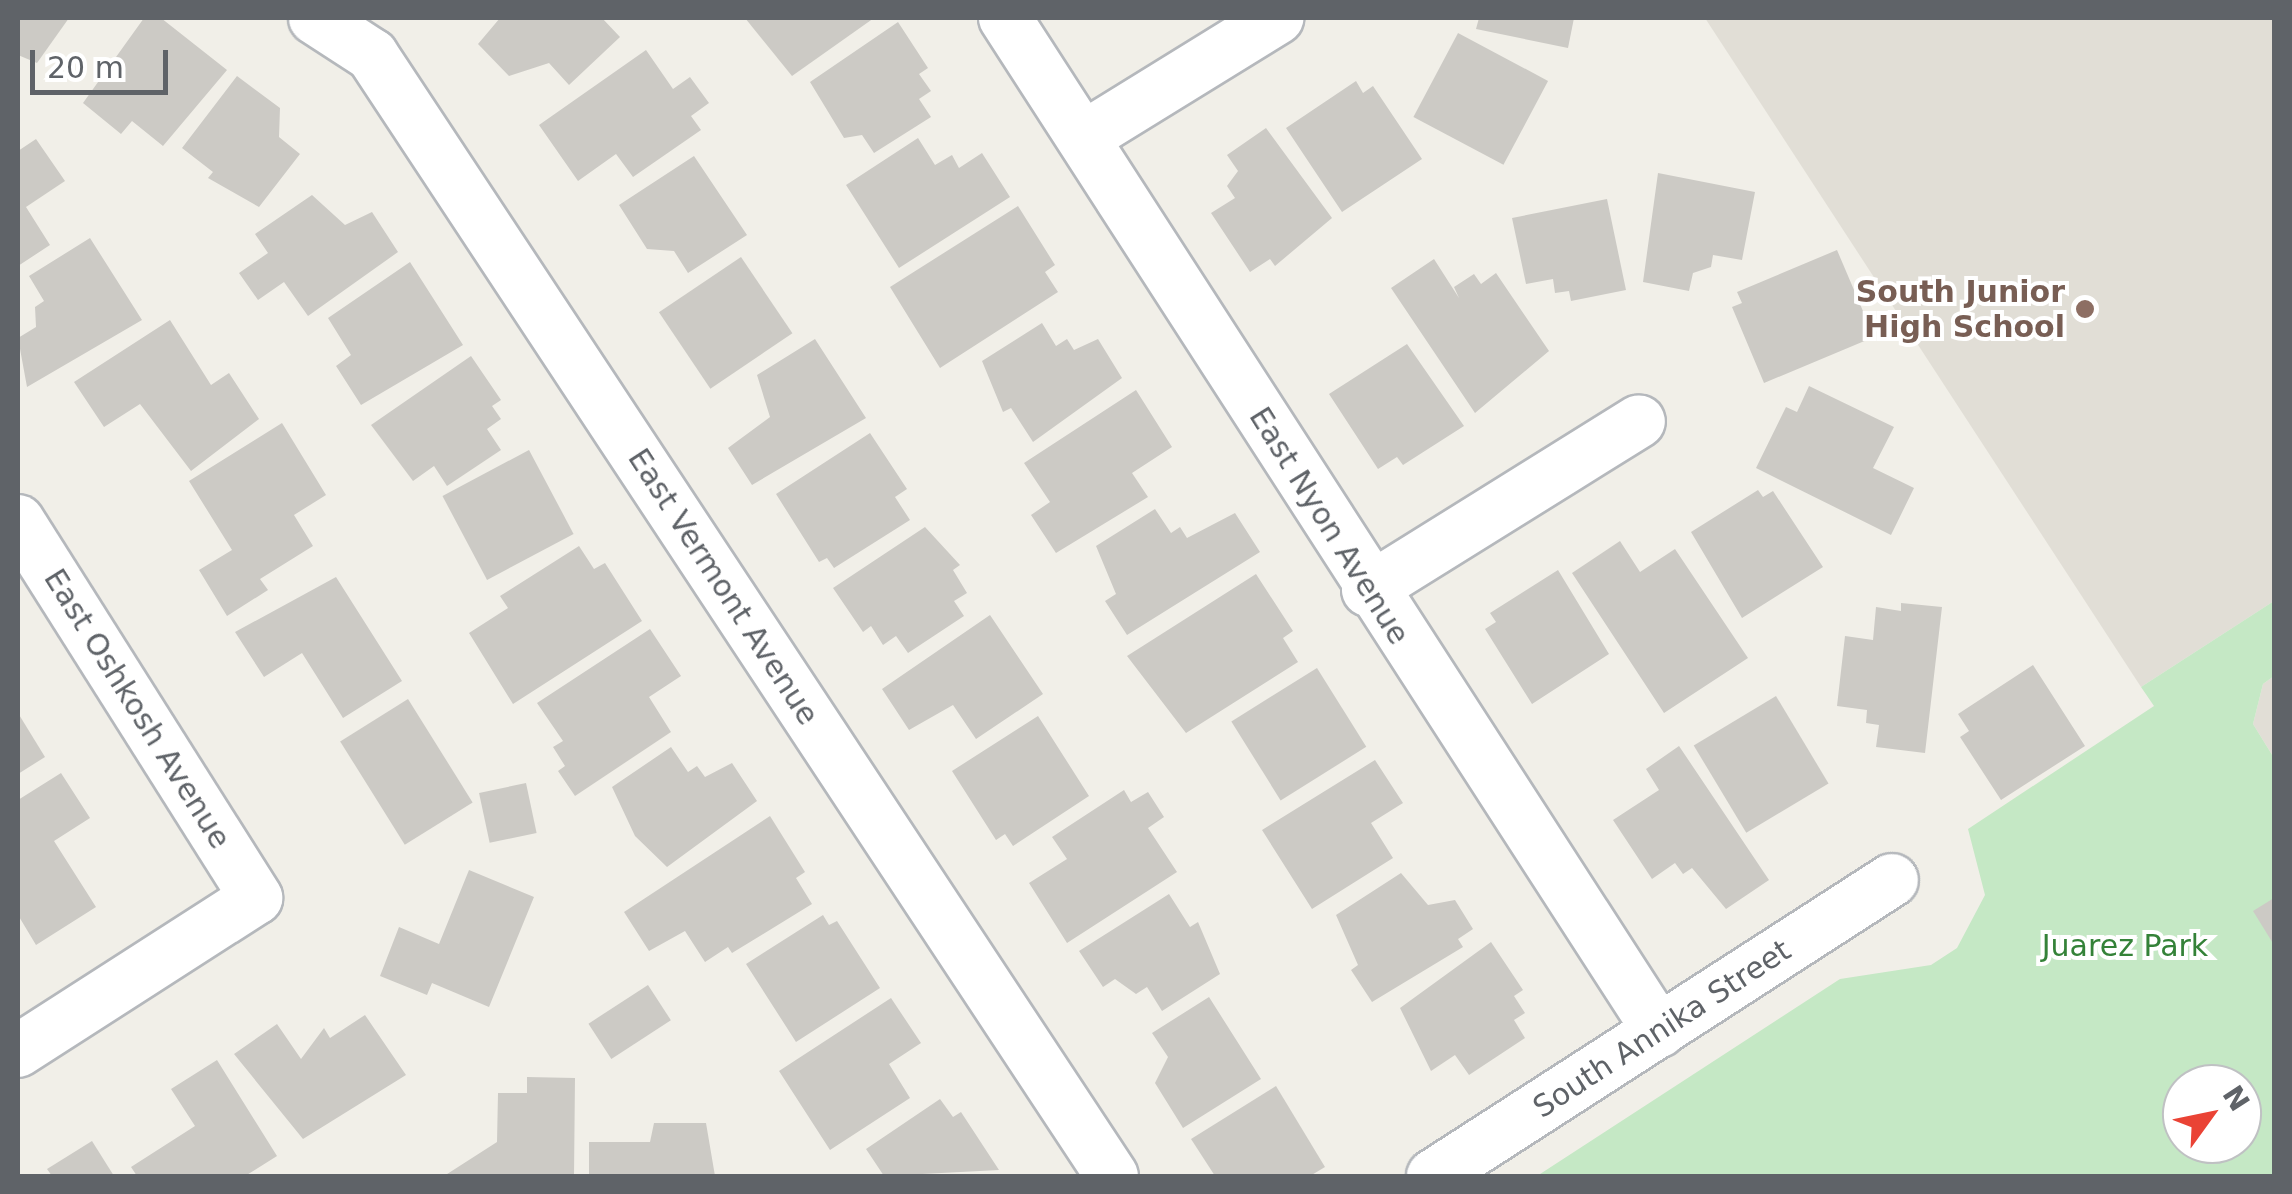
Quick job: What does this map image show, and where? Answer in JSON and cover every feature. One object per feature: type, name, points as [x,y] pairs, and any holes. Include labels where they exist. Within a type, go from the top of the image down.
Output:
[{"type":"street","name":"East Vermont Avenue","points":[[315,18],[372,55],[1112,1176]]},
{"type":"street","name":"East Nyon Avenue","points":[[1005,18],[1086,136],[1368,590],[1659,1031]]},
{"type":"street","points":[[1086,136],[1277,18]]},
{"type":"street","points":[[1368,590],[1639,422]]},
{"type":"street","name":"East Oshkosh Avenue","points":[[18,521],[256,898],[18,1051]]},
{"type":"street","name":"South Annika Street","points":[[1432,1176],[1892,880]]},
{"type":"shaded area","name":"South Junior High School","points":[[1705,18],[2274,18],[2274,601],[2141,687]]},
{"type":"shaded area","points":[[2274,676],[2274,758],[2253,724],[2263,684]]},
{"type":"green space","name":"Juarez Park","points":[[2274,601],[2274,676],[2263,684],[2253,724],[2274,758],[2274,1176],[1537,1176],[1840,979],[1931,965],[1957,948],[1985,895],[1968,829],[2154,706],[2141,687]]},
{"type":"building","points":[[18,18],[69,18],[37,63],[18,55]]},
{"type":"building","points":[[144,18],[161,18],[227,70],[163,146],[132,121],[121,134],[83,103]]},
{"type":"building","points":[[500,18],[602,18],[620,37],[569,85],[549,63],[509,76],[478,44]]},
{"type":"building","points":[[745,18],[874,18],[792,76]]},
{"type":"building","points":[[1479,18],[1574,18],[1568,48],[1476,29]]},
{"type":"building","points":[[898,22],[928,68],[919,74],[931,91],[919,99],[931,117],[874,153],[862,135],[844,138],[810,82]]},
{"type":"building","points":[[1458,33],[1548,81],[1503,165],[1413,117]]},
{"type":"building","points":[[646,50],[673,89],[690,77],[709,103],[691,116],[701,130],[633,177],[616,154],[578,181],[539,125]]},
{"type":"building","points":[[237,76],[280,108],[279,137],[300,154],[259,207],[208,178],[213,172],[182,148]]},
{"type":"building","points":[[1356,81],[1363,93],[1373,86],[1422,159],[1342,212],[1286,128]]},
{"type":"building","points":[[1266,128],[1332,218],[1275,266],[1270,259],[1250,272],[1211,213],[1235,198],[1227,186],[1238,171],[1227,155]]},
{"type":"building","points":[[918,138],[935,165],[952,155],[959,168],[982,153],[1010,197],[899,268],[846,185]]},
{"type":"building","points":[[36,139],[65,181],[26,207],[50,245],[18,266],[18,151]]},
{"type":"building","points":[[694,156],[747,235],[688,273],[674,251],[647,249],[619,205]]},
{"type":"building","points":[[1658,173],[1755,192],[1742,260],[1713,255],[1711,267],[1693,273],[1689,291],[1643,282]]},
{"type":"building","points":[[312,195],[345,225],[372,212],[398,252],[308,316],[284,282],[258,300],[239,273],[268,253],[255,234]]},
{"type":"building","points":[[1607,199],[1626,290],[1571,301],[1569,291],[1555,293],[1553,279],[1526,284],[1512,218]]},
{"type":"building","points":[[1018,206],[1055,265],[1045,272],[1058,292],[940,368],[890,287]]},
{"type":"building","points":[[90,238],[142,320],[27,387],[18,338],[36,327],[35,307],[44,301],[29,276]]},
{"type":"building","points":[[1837,250],[1874,337],[1764,383],[1732,307],[1742,303],[1737,292]]},
{"type":"building","points":[[741,257],[792,333],[710,389],[659,312]]},
{"type":"building","points":[[1434,259],[1459,298],[1454,287],[1474,274],[1481,284],[1496,273],[1549,351],[1475,413],[1391,288]]},
{"type":"building","points":[[410,262],[463,345],[361,405],[336,366],[351,355],[328,318]]},
{"type":"building","points":[[170,320],[211,385],[229,373],[259,419],[191,471],[140,404],[104,427],[74,382]]},
{"type":"building","points":[[1042,323],[1056,346],[1067,339],[1074,350],[1098,339],[1122,378],[1033,442],[1011,408],[1003,412],[982,361]]},
{"type":"building","points":[[815,339],[866,418],[752,485],[728,448],[770,417],[757,375]]},
{"type":"building","points":[[1407,344],[1464,426],[1403,465],[1397,457],[1378,469],[1329,394]]},
{"type":"building","points":[[471,356],[501,400],[492,406],[501,419],[487,429],[501,450],[447,486],[434,466],[413,481],[371,425]]},
{"type":"building","points":[[1809,386],[1894,427],[1873,468],[1914,488],[1891,535],[1756,468],[1786,407],[1797,412]]},
{"type":"building","points":[[1136,390],[1172,447],[1132,473],[1148,497],[1056,553],[1031,515],[1050,502],[1024,463]]},
{"type":"building","points":[[282,423],[326,495],[294,515],[313,546],[260,579],[268,590],[227,616],[199,570],[232,550],[189,481]]},
{"type":"building","points":[[870,433],[907,489],[895,497],[910,520],[834,568],[827,558],[819,562],[776,494]]},
{"type":"building","points":[[529,450],[574,534],[487,580],[442,496]]},
{"type":"building","points":[[1758,490],[1763,497],[1773,491],[1823,567],[1742,618],[1691,532]]},
{"type":"building","points":[[1155,509],[1171,533],[1180,527],[1187,538],[1235,513],[1260,552],[1127,635],[1105,601],[1116,594],[1096,546]]},
{"type":"building","points":[[925,527],[960,565],[953,570],[967,593],[954,601],[964,616],[908,653],[896,636],[883,645],[871,626],[863,632],[833,588]]},
{"type":"building","points":[[1620,541],[1640,572],[1675,549],[1748,658],[1664,713],[1572,573]]},
{"type":"building","points":[[579,546],[594,569],[605,563],[642,621],[513,704],[469,633],[508,608],[500,596]]},
{"type":"building","points":[[1558,570],[1609,654],[1532,704],[1485,629],[1496,622],[1490,613]]},
{"type":"building","points":[[1256,574],[1293,631],[1283,638],[1298,662],[1186,733],[1127,656]]},
{"type":"building","points":[[336,577],[402,681],[343,718],[302,653],[264,677],[235,632]]},
{"type":"building","points":[[1901,603],[1942,607],[1925,753],[1876,747],[1879,725],[1866,723],[1867,710],[1837,706],[1845,636],[1873,640],[1876,607],[1901,611]]},
{"type":"building","points":[[990,615],[1043,694],[976,739],[953,705],[909,730],[882,689]]},
{"type":"building","points":[[650,629],[681,676],[649,697],[671,732],[575,796],[558,771],[565,766],[553,747],[563,741],[537,703]]},
{"type":"building","points":[[2033,665],[2085,746],[2001,800],[1960,737],[1969,731],[1958,714]]},
{"type":"building","points":[[1317,668],[1366,747],[1281,800],[1231,722]]},
{"type":"building","points":[[1776,696],[1829,783],[1746,833],[1694,745]]},
{"type":"building","points":[[408,699],[473,802],[405,845],[340,741]]},
{"type":"building","points":[[18,713],[45,757],[18,774]]},
{"type":"building","points":[[1038,716],[1089,796],[1013,846],[1005,834],[996,840],[952,771]]},
{"type":"building","points":[[1679,746],[1769,880],[1726,909],[1692,868],[1683,874],[1675,863],[1652,879],[1613,820],[1659,790],[1646,769]]},
{"type":"building","points":[[671,747],[688,772],[697,766],[705,777],[732,763],[757,801],[667,867],[635,836],[612,787]]},
{"type":"building","points":[[1375,760],[1403,803],[1371,823],[1393,858],[1312,909],[1262,830]]},
{"type":"building","points":[[61,773],[90,818],[54,841],[96,907],[36,945],[18,915],[18,800]]},
{"type":"building","points":[[526,783],[537,833],[490,843],[479,793]]},
{"type":"building","points":[[1124,790],[1131,802],[1148,792],[1164,817],[1148,828],[1177,872],[1067,943],[1029,883],[1067,859],[1052,837]]},
{"type":"building","points":[[770,816],[805,872],[796,878],[812,904],[732,953],[728,947],[705,962],[685,931],[649,951],[624,912]]},
{"type":"building","points":[[469,870],[534,897],[489,1007],[432,983],[427,995],[380,976],[399,927],[439,944]]},
{"type":"building","points":[[1401,873],[1428,905],[1455,900],[1473,929],[1458,939],[1463,947],[1372,1002],[1351,970],[1358,965],[1336,915]]},
{"type":"building","points":[[1169,894],[1190,927],[1198,922],[1220,974],[1162,1011],[1147,987],[1136,994],[1115,979],[1103,987],[1079,951]]},
{"type":"building","points":[[2274,898],[2274,945],[2253,911]]},
{"type":"building","points":[[823,915],[829,925],[837,921],[880,988],[796,1042],[746,964]]},
{"type":"building","points":[[1491,942],[1523,990],[1514,996],[1525,1013],[1514,1020],[1525,1038],[1469,1075],[1455,1055],[1431,1071],[1400,1008]]},
{"type":"building","points":[[648,985],[671,1020],[611,1059],[588,1024]]},
{"type":"building","points":[[1209,997],[1261,1079],[1183,1128],[1155,1083],[1168,1057],[1152,1033]]},
{"type":"building","points":[[891,998],[921,1043],[889,1064],[910,1098],[830,1150],[779,1071]]},
{"type":"building","points":[[365,1015],[406,1075],[303,1139],[234,1054],[277,1024],[301,1059],[324,1028],[330,1038]]},
{"type":"building","points":[[217,1060],[277,1156],[245,1176],[137,1176],[131,1167],[195,1126],[171,1089]]},
{"type":"building","points":[[527,1077],[575,1078],[574,1176],[444,1176],[497,1142],[498,1093],[527,1093]]},
{"type":"building","points":[[1276,1086],[1325,1167],[1310,1176],[1215,1176],[1191,1139]]},
{"type":"building","points":[[940,1099],[953,1117],[961,1112],[999,1170],[884,1176],[866,1149]]},
{"type":"building","points":[[654,1123],[706,1123],[715,1176],[589,1176],[589,1142],[650,1142]]},
{"type":"building","points":[[92,1141],[114,1176],[52,1176],[47,1169]]},
{"type":"place","name":"South Junior High School","points":[[2085,309]]}]
